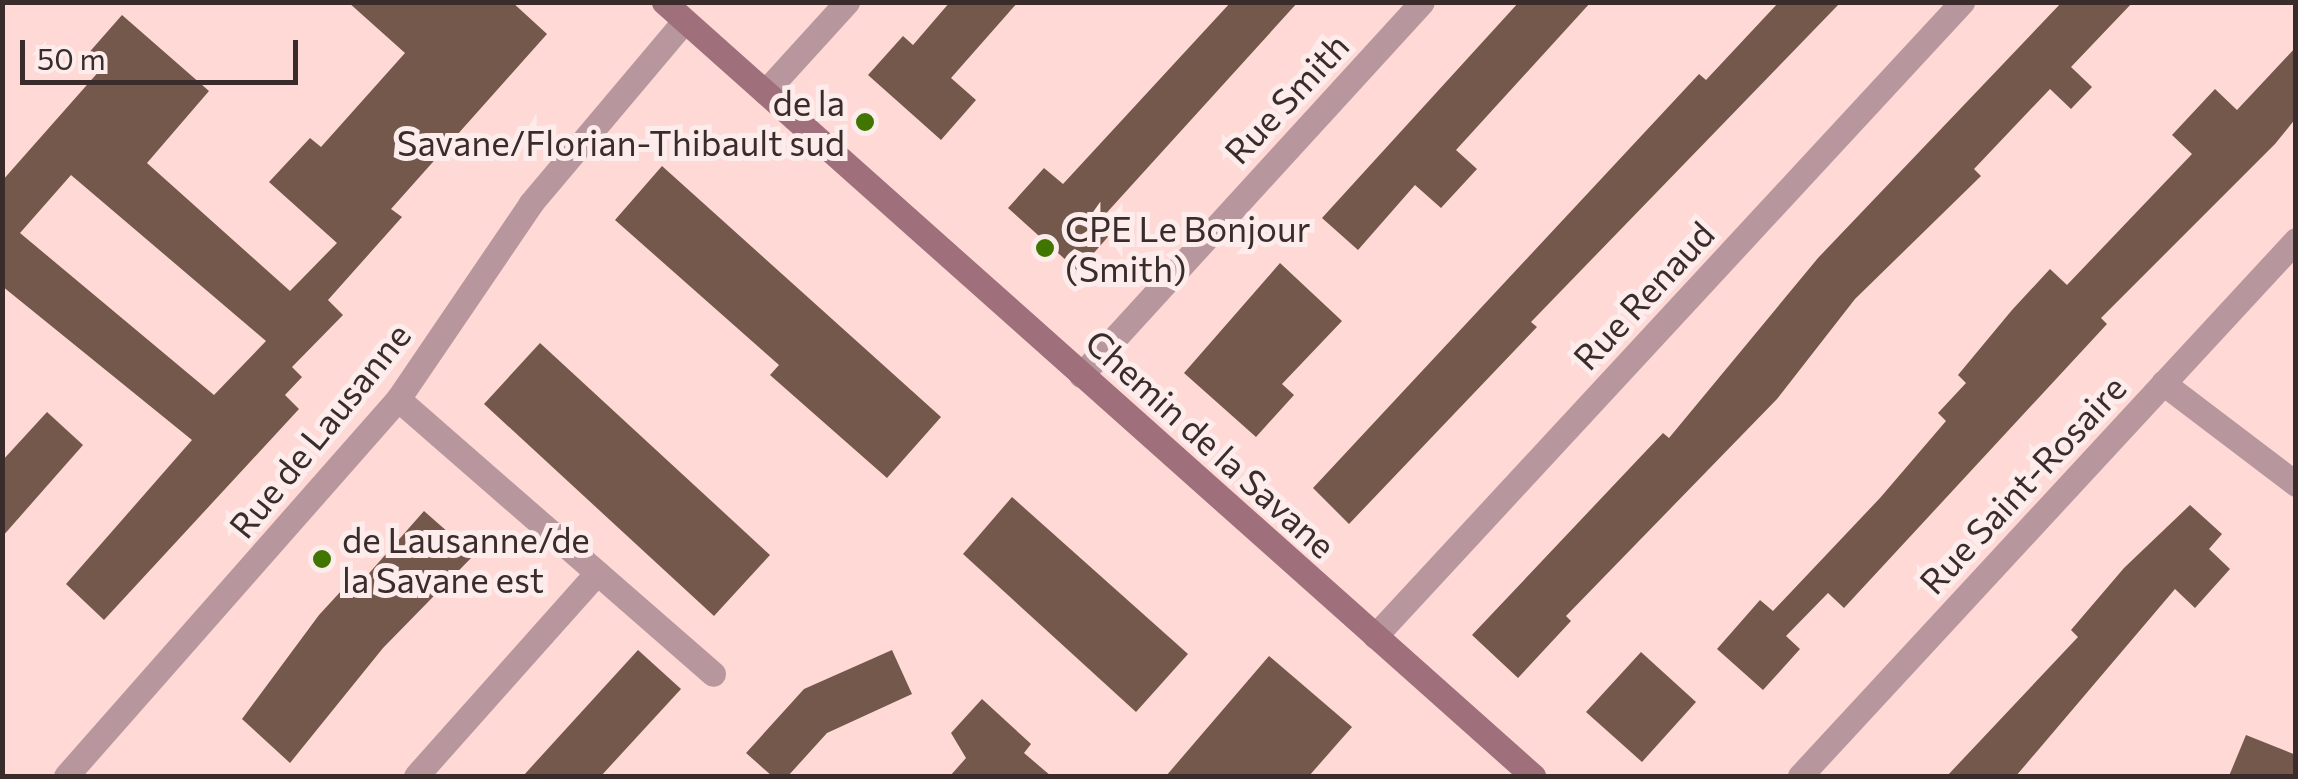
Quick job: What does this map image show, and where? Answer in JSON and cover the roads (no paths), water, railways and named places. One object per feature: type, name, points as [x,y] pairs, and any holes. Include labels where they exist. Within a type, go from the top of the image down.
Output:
[{"type":"street","name":"Chemin de la Savane","points":[[664,2],[1534,776]]},
{"type":"street","points":[[764,92],[847,2]]},
{"type":"street","name":"Rue Smith","points":[[1080,375],[1422,2]]},
{"type":"street","name":"Rue Renaud","points":[[1375,636],[1962,2]]},
{"type":"street","name":"Rue de Lausanne","points":[[66,776],[398,399],[531,203],[684,21]]},
{"type":"street","name":"Rue Saint-Rosaire","points":[[1800,776],[2296,240]]},
{"type":"street","points":[[2163,384],[2296,484]]},
{"type":"street","points":[[398,399],[713,674]]},
{"type":"street","points":[[416,776],[597,573]]},
{"type":"place","name":"de la Savane/Florian-Thibault sud","points":[[865,122]]},
{"type":"place","name":"CPE Le Bonjour (Smith)","points":[[1045,248]]},
{"type":"place","name":"de Lausanne/de la Savane est","points":[[322,559]]}]
